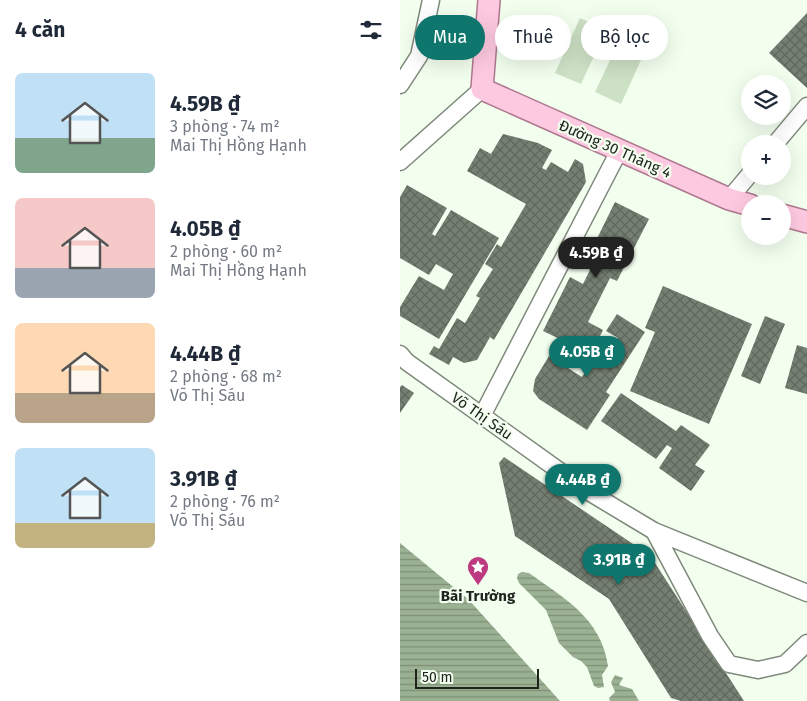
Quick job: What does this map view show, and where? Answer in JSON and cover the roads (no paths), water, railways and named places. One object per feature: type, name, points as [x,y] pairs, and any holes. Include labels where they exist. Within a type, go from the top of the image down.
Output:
[{"type":"main road","points":[[482,89],[489,0]]},
{"type":"main road","name":"Đường 30 Tháng 4","points":[[482,89],[619,151],[729,199],[741,202]]},
{"type":"main road","points":[[791,218],[807,222]]},
{"type":"street","points":[[400,84],[419,56],[431,0]]},
{"type":"street","points":[[400,162],[482,89]]},
{"type":"street","points":[[783,135],[807,106]]},
{"type":"street","points":[[482,416],[619,151]]},
{"type":"street","points":[[729,199],[741,185]]},
{"type":"street","name":"Võ Thị Sáu","points":[[400,354],[407,362],[589,492],[654,531],[807,594]]},
{"type":"street","points":[[654,531],[710,636],[729,664],[758,670],[785,664],[807,643]]},
{"type":"place","name":"Bãi Trường","points":[[478,586]]}]
